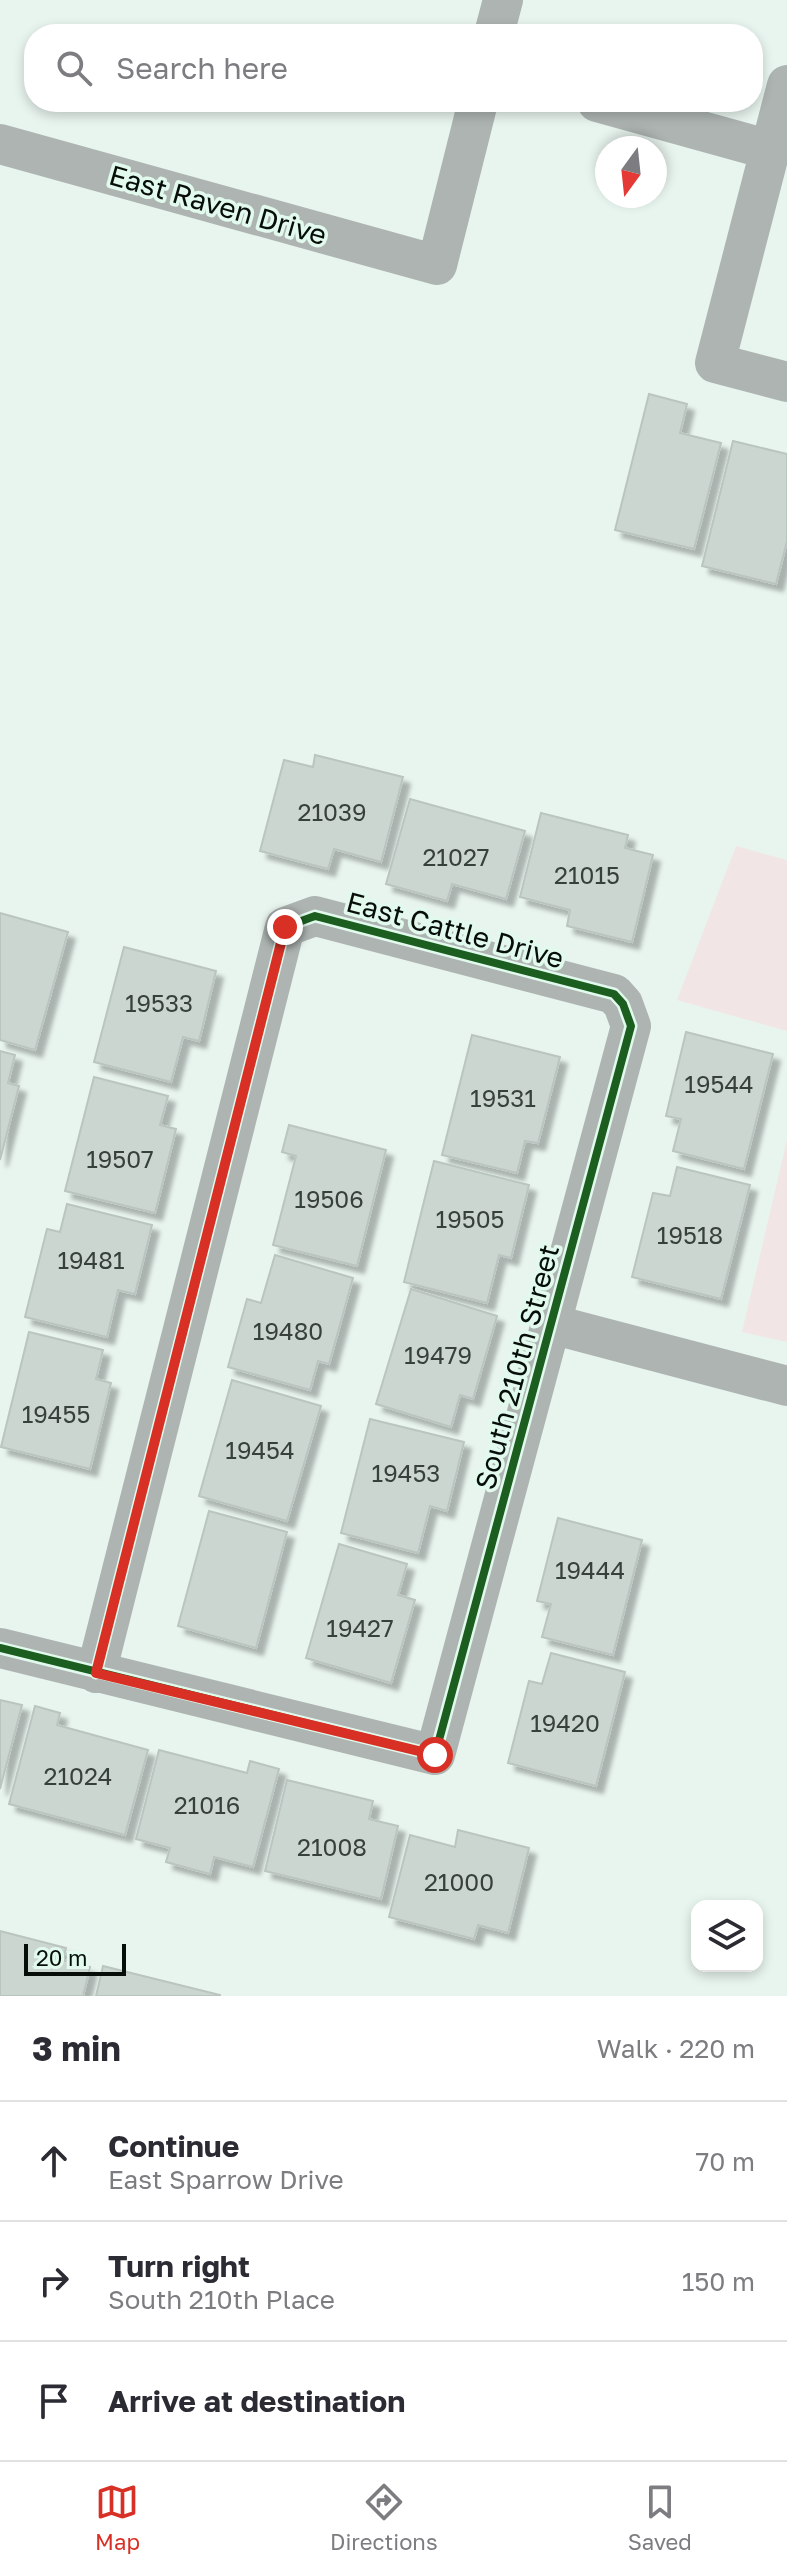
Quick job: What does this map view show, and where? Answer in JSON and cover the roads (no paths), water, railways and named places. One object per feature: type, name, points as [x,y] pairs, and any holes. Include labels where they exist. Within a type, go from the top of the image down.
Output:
[{"type":"street","points":[[497,24],[503,0]]},
{"type":"street","points":[[787,85],[715,363],[787,382]]},
{"type":"street","name":"East Raven Drive","points":[[0,144],[437,265],[475,112]]},
{"type":"street","points":[[633,112],[770,150]]},
{"type":"street","name":"East Cattle Drive","points":[[96,1673],[285,927],[315,916],[614,994]]},
{"type":"street","name":"South 210th Street","points":[[96,1673],[435,1755],[631,1026],[623,1004],[614,994]]},
{"type":"street","points":[[551,1324],[787,1386]]},
{"type":"street","points":[[0,1648],[96,1673]]}]
